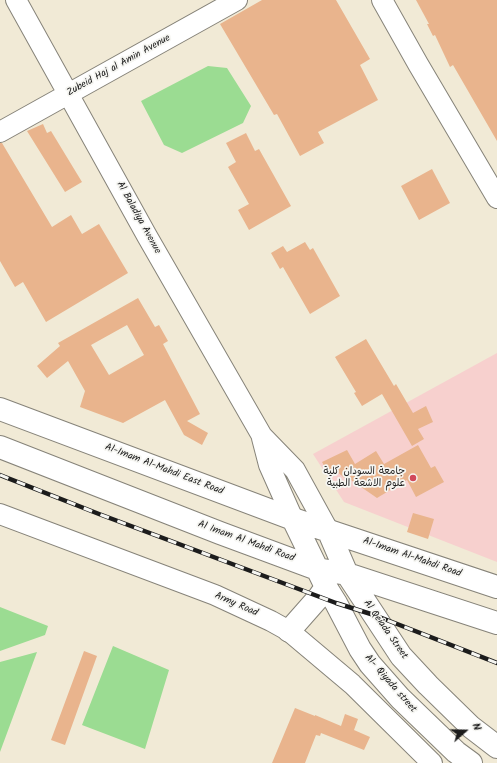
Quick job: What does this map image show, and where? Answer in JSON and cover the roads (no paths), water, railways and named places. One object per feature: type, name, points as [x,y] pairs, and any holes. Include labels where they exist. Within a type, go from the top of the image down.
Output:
[{"type":"main road","name":"Al-Imam Al-Mahdi East Road","points":[[0,409],[293,519],[328,530]]},
{"type":"main road","name":"Al Imam Al Mahdi Road","points":[[0,447],[212,530],[321,578],[347,574],[497,623]]},
{"type":"main road","name":"Al- Qiyada street","points":[[293,519],[321,578],[360,649],[370,664],[400,698],[456,752],[471,763]]},
{"type":"main road","name":"Al Qeiada Street","points":[[328,530],[347,574],[401,656],[471,727],[497,747]]},
{"type":"main road","name":"Al-Imam Al-Mahdi Road","points":[[328,530],[497,587]]},
{"type":"main road","points":[[289,632],[319,597],[321,578]]},
{"type":"street","name":"Al Baladiya Avenue","points":[[16,0],[147,236],[262,436]]},
{"type":"street","name":"Zubeid Haj al Amin Avenue","points":[[0,132],[237,0]]},
{"type":"street","points":[[382,0],[497,198]]},
{"type":"street","points":[[262,436],[269,465],[293,519]]},
{"type":"street","points":[[262,436],[295,470],[328,530]]},
{"type":"street","name":"Army Road","points":[[0,514],[215,595],[271,621],[289,632],[352,684],[432,763]]},
{"type":"railway","points":[[0,475],[99,514],[336,603],[374,615],[497,663]]},
{"type":"place","name":"جامعة السودان كلية علوم الاشعة الطبية","points":[[413,478]]}]
